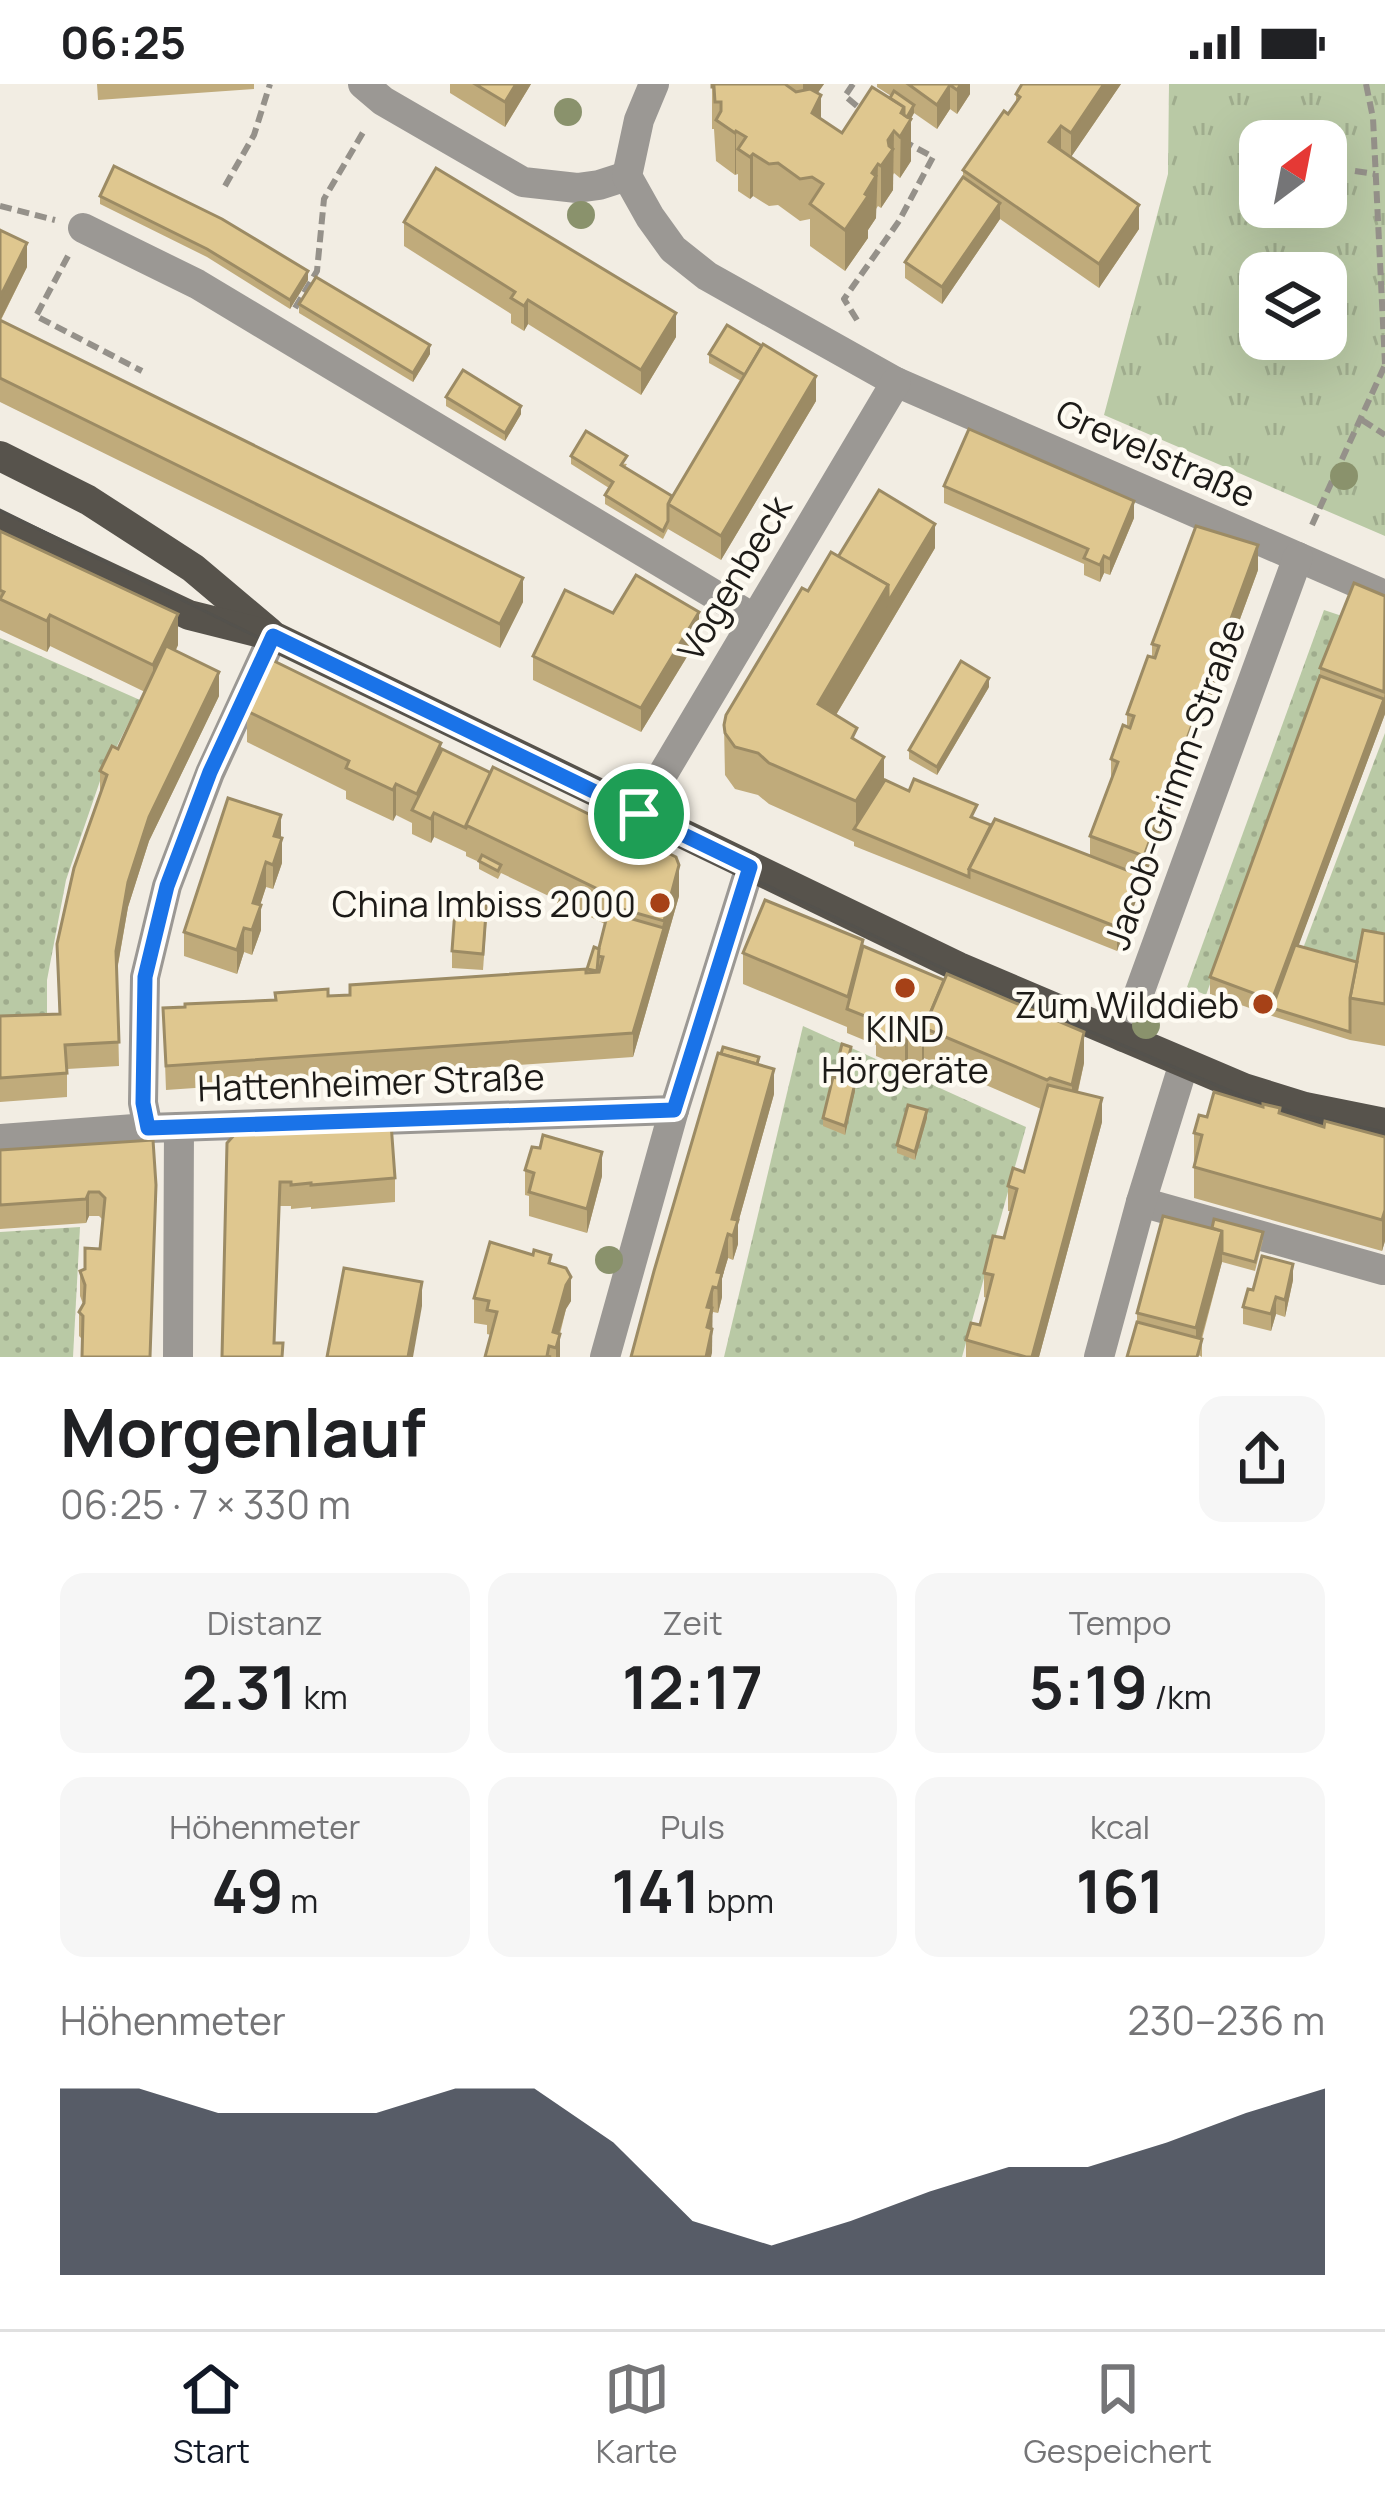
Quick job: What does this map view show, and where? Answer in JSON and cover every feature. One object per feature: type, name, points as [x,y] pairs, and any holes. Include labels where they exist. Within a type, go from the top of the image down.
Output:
[{"type":"main road","points":[[0,456],[88,500],[193,568],[273,636]]},
{"type":"main road","points":[[0,526],[189,615],[273,636],[959,967],[1244,1088],[1305,1107],[1385,1123]]},
{"type":"street","points":[[373,92],[523,182],[577,188],[627,176],[639,120],[654,84]]},
{"type":"street","name":"Grevelstraße","points":[[627,176],[673,249],[707,276],[896,382],[1385,595]]},
{"type":"street","points":[[82,228],[213,294],[755,619]]},
{"type":"street","name":"Vogenbeck","points":[[639,814],[896,382]]},
{"type":"street","name":"Jacob-Grimm-Straße","points":[[1123,1037],[1298,557]]},
{"type":"street","points":[[178,1357],[164,1128],[143,1103],[145,977],[167,886],[210,772],[273,636]]},
{"type":"street","points":[[714,688],[746,706]]},
{"type":"street","points":[[605,1357],[674,1110],[750,867]]},
{"type":"street","points":[[1099,1357],[1184,1063]]},
{"type":"street","name":"Hattenheimer Straße","points":[[0,1139],[164,1128],[674,1110]]},
{"type":"street","points":[[1141,1202],[1383,1270]]},
{"type":"path","points":[[225,186],[254,135],[270,84]]},
{"type":"path","points":[[853,84],[845,96],[879,125]]},
{"type":"path","points":[[1298,557],[1385,364],[1373,118],[1366,84]]},
{"type":"path","points":[[296,307],[317,271],[324,199],[373,92]]},
{"type":"path","points":[[865,332],[844,299],[899,221],[933,157],[898,139]]},
{"type":"path","points":[[1355,171],[1375,174]]},
{"type":"path","points":[[0,206],[82,228],[37,316],[142,371]]},
{"type":"path","points":[[1361,420],[1385,435]]},
{"type":"green space","points":[[1169,84],[1385,84],[1385,536],[1104,415],[1168,174]]},
{"type":"green space","points":[[1324,610],[1345,617],[1206,995],[1187,987]]},
{"type":"green space","points":[[0,638],[140,700],[101,778],[66,880],[47,980],[47,1026],[0,1029]]},
{"type":"green space","points":[[1385,733],[1385,968],[1302,951]]},
{"type":"green space","points":[[803,1026],[1026,1127],[962,1357],[724,1357]]},
{"type":"green space","points":[[80,1227],[73,1357],[0,1357],[0,1232]]},
{"type":"building","points":[[475,84],[516,84],[505,102]]},
{"type":"building","points":[[712,84],[785,84],[796,92],[810,89],[821,95],[812,113],[842,133],[872,87],[904,107],[901,113],[911,119],[900,137],[894,131],[888,140],[893,149],[872,173],[876,176],[868,196],[845,230],[810,204],[823,184],[812,177],[800,179],[778,163],[769,164],[738,149],[746,137],[716,120],[721,102],[715,102]]},
{"type":"building","points":[[908,84],[961,84],[957,90],[950,85],[937,105]]},
{"type":"building","points":[[1022,84],[1104,84],[1071,133],[1061,126],[1049,142],[1139,205],[1099,264],[963,170],[1004,111],[1008,114],[1020,97],[1016,94]]},
{"type":"building","points":[[894,91],[914,105],[907,117],[904,107],[890,98]]},
{"type":"building","points":[[114,166],[222,219],[308,271],[290,300],[207,249],[100,196]]},
{"type":"building","points":[[436,168],[676,313],[641,370],[528,300],[524,306],[511,298],[515,292],[404,222]]},
{"type":"building","points":[[963,177],[1000,203],[942,287],[905,262]]},
{"type":"building","points":[[0,230],[27,243],[0,297]]},
{"type":"building","points":[[316,277],[430,345],[413,373],[299,304]]},
{"type":"building","points":[[0,320],[523,578],[500,624],[0,378]]},
{"type":"building","points":[[727,325],[762,346],[745,375],[709,354]]},
{"type":"building","points":[[763,344],[816,376],[721,536],[668,504]]},
{"type":"building","points":[[463,370],[521,406],[505,433],[446,397]]},
{"type":"building","points":[[969,429],[1134,501],[1110,559],[1104,556],[1100,565],[1084,558],[1088,549],[944,486]]},
{"type":"building","points":[[586,431],[627,456],[621,465],[672,496],[663,531],[605,495],[613,482],[571,456]]},
{"type":"building","points":[[879,490],[935,524],[888,602],[888,585],[838,557]]},
{"type":"building","points":[[1196,526],[1258,545],[1144,856],[1090,836],[1118,762],[1111,759],[1123,725],[1130,728],[1134,716],[1127,714],[1148,656],[1155,658],[1159,646],[1152,644]]},
{"type":"building","points":[[0,531],[178,614],[153,665],[50,615],[47,621],[0,599],[4,592],[0,590]]},
{"type":"building","points":[[831,552],[888,585],[818,704],[857,728],[852,738],[884,757],[856,801],[769,763],[758,753],[735,747],[724,725],[802,588],[808,591]]},
{"type":"building","points":[[636,575],[699,612],[641,708],[533,656],[565,590],[613,613]]},
{"type":"building","points":[[1354,583],[1385,596],[1384,692],[1320,668]]},
{"type":"building","points":[[166,646],[219,672],[149,817],[128,882],[116,951],[119,1042],[65,1045],[67,1073],[0,1078],[0,1016],[60,1014],[57,944],[74,868],[107,775],[100,771],[112,746],[118,749]]},
{"type":"building","points":[[272,660],[441,743],[417,794],[396,784],[393,790],[346,768],[349,761],[247,711]]},
{"type":"building","points":[[961,661],[989,678],[937,767],[909,750]]},
{"type":"building","points":[[1320,676],[1384,699],[1272,1000],[1210,977]]},
{"type":"building","points":[[442,749],[491,773],[466,828],[434,813],[431,819],[412,810]]},
{"type":"building","points":[[493,767],[676,857],[679,865],[664,921],[608,905],[612,896],[466,825]]},
{"type":"building","points":[[914,779],[977,805],[971,817],[991,825],[969,877],[854,829],[885,780],[909,791]]},
{"type":"building","points":[[228,798],[281,815],[274,836],[282,838],[273,865],[266,862],[253,903],[261,905],[252,930],[244,928],[237,950],[184,932]]},
{"type":"building","points":[[995,819],[1137,874],[1117,927],[969,869]]},
{"type":"building","points":[[482,855],[501,865],[498,871],[479,861]]},
{"type":"building","points":[[560,893],[578,902],[576,908],[557,899]]},
{"type":"building","points":[[456,896],[487,898],[483,954],[452,951]]},
{"type":"building","points":[[765,900],[863,940],[848,997],[743,953]]},
{"type":"building","points":[[608,912],[664,928],[633,1033],[166,1066],[163,1008],[276,1000],[275,993],[328,989],[328,996],[350,995],[350,985],[586,969],[586,973],[599,972],[603,957],[597,956]]},
{"type":"building","points":[[1363,930],[1385,934],[1385,1004],[1350,998]]},
{"type":"building","points":[[1295,945],[1357,962],[1350,1032],[1272,1008]]},
{"type":"building","points":[[863,946],[944,980],[922,1040],[908,1035],[905,1044],[876,1032],[880,1022],[847,1009]]},
{"type":"building","points":[[594,947],[599,949],[597,971],[587,969]]},
{"type":"building","points":[[947,974],[1084,1032],[1072,1085],[1047,1080],[924,1028]]},
{"type":"building","points":[[842,1044],[851,1047],[848,1060],[839,1056]]},
{"type":"building","points":[[723,1047],[759,1057],[757,1064],[721,1054]]},
{"type":"building","points":[[718,1053],[774,1069],[732,1219],[738,1220],[733,1236],[728,1234],[717,1272],[722,1273],[718,1288],[713,1287],[707,1307],[712,1308],[707,1327],[712,1329],[706,1357],[631,1357],[654,1271]]},
{"type":"building","points":[[833,1077],[855,1083],[845,1126],[823,1118]]},
{"type":"building","points":[[1048,1085],[1102,1098],[1032,1357],[1026,1357],[966,1340],[971,1323],[980,1325],[993,1275],[984,1273],[993,1236],[1004,1238],[1017,1189],[1008,1186],[1013,1168],[1024,1172]]},
{"type":"building","points":[[1214,1092],[1280,1108],[1279,1113],[1324,1127],[1325,1121],[1385,1137],[1382,1220],[1194,1167],[1202,1135],[1194,1133],[1199,1115],[1207,1117]]},
{"type":"building","points":[[908,1105],[927,1110],[915,1152],[897,1145]]},
{"type":"building","points":[[391,1123],[395,1178],[311,1185],[280,1182],[274,1343],[283,1343],[282,1357],[222,1357],[227,1143],[236,1133]]},
{"type":"building","points":[[543,1135],[602,1152],[587,1209],[529,1192],[534,1173],[525,1170],[532,1147],[540,1148]]},
{"type":"building","points":[[153,1140],[156,1185],[150,1357],[82,1357],[83,1316],[79,1312],[85,1285],[80,1271],[85,1269],[85,1248],[100,1249],[105,1198],[89,1192],[86,1199],[0,1205],[0,1150]]},
{"type":"building","points":[[1163,1216],[1222,1231],[1196,1328],[1137,1313]]},
{"type":"building","points":[[1214,1219],[1263,1232],[1255,1262],[1222,1253],[1222,1231],[1212,1228]]},
{"type":"building","points":[[490,1242],[533,1255],[534,1250],[551,1255],[549,1263],[566,1268],[571,1277],[553,1332],[560,1334],[556,1348],[549,1346],[547,1356],[551,1357],[485,1357],[497,1312],[487,1310],[489,1301],[474,1298]]},
{"type":"building","points":[[1262,1256],[1293,1264],[1285,1300],[1276,1297],[1271,1314],[1243,1307]]},
{"type":"building","points":[[344,1268],[422,1282],[408,1357],[327,1357]]},
{"type":"building","points":[[1137,1322],[1202,1339],[1197,1357],[1127,1357]]},
{"type":"tram line","points":[[0,510],[628,820],[955,974],[1244,1097],[1385,1132]]},
{"type":"tram line","points":[[515,744],[699,833]]},
{"type":"place","name":"China Imbiss 2000","points":[[660,903]]},
{"type":"place","name":"KIND Hörgeräte","points":[[905,988]]},
{"type":"place","name":"Zum Wilddieb","points":[[1263,1004]]},
{"type":"route","points":[[273,636],[639,814],[750,867],[674,1110],[148,1128],[143,1103],[145,977],[167,886],[210,772],[273,636]]}]
